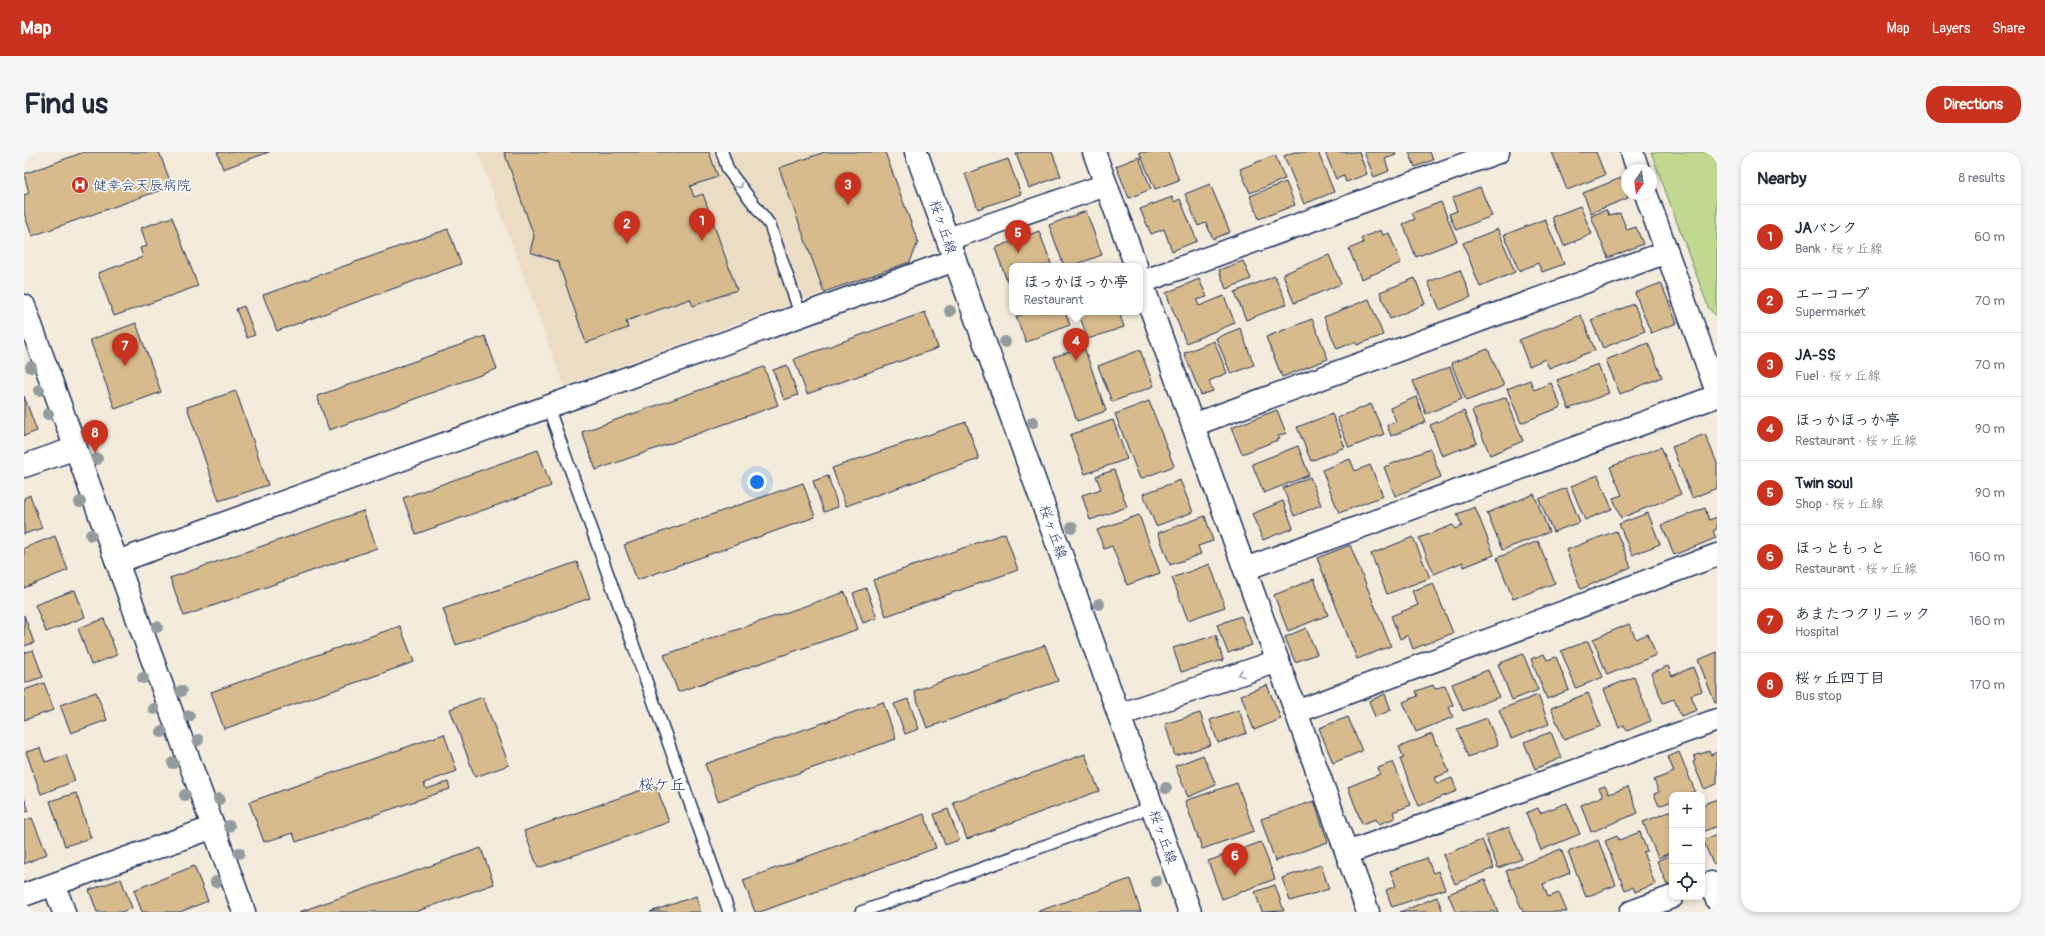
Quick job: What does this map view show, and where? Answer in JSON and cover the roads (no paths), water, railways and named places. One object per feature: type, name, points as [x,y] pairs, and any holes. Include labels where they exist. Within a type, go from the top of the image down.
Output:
[{"type":"street","name":"桜ヶ丘線","points":[[916,152],[1190,912]]},
{"type":"street","points":[[1094,152],[1135,263]]},
{"type":"street","points":[[1143,274],[1498,152]]},
{"type":"street","points":[[1632,152],[1636,164]]},
{"type":"street","points":[[948,239],[1106,186]]},
{"type":"street","points":[[1648,200],[1667,252],[1709,342],[1717,392]]},
{"type":"street","points":[[1193,425],[1667,252]]},
{"type":"street","points":[[117,562],[955,260]]},
{"type":"street","points":[[1143,286],[1368,912]]},
{"type":"street","points":[[24,306],[244,912]]},
{"type":"street","points":[[1245,570],[1717,396]]},
{"type":"street","points":[[24,466],[76,448]]},
{"type":"street","points":[[1296,712],[1717,555]]},
{"type":"street","points":[[1119,715],[1278,661]]},
{"type":"street","points":[[1347,853],[1717,720]]},
{"type":"street","points":[[24,895],[214,827]]},
{"type":"street","points":[[54,885],[64,912]]},
{"type":"street","points":[[1631,912],[1669,898]]},
{"type":"lane","points":[[722,152],[728,170],[770,225],[801,316]]},
{"type":"lane","points":[[548,407],[729,912]]},
{"type":"lane","points":[[861,912],[1152,807]]},
{"type":"place","name":"健幸会天辰病院","points":[[80,185]]},
{"type":"place","name":"JA-SS","points":[[848,205]]},
{"type":"place","name":"JAバンク","points":[[702,241]]},
{"type":"place","name":"エーコープ","points":[[627,244]]},
{"type":"place","name":"Twin soul","points":[[1018,253]]},
{"type":"place","name":"ほっかほっか亭","points":[[1076,361]]},
{"type":"place","name":"あまたつクリニック","points":[[125,366]]},
{"type":"place","name":"桜ヶ丘四丁目","points":[[95,453]]},
{"type":"place","name":"ほっともっと","points":[[1235,876]]},
{"type":"district","name":"桜ケ丘","points":[[662,785]]}]
